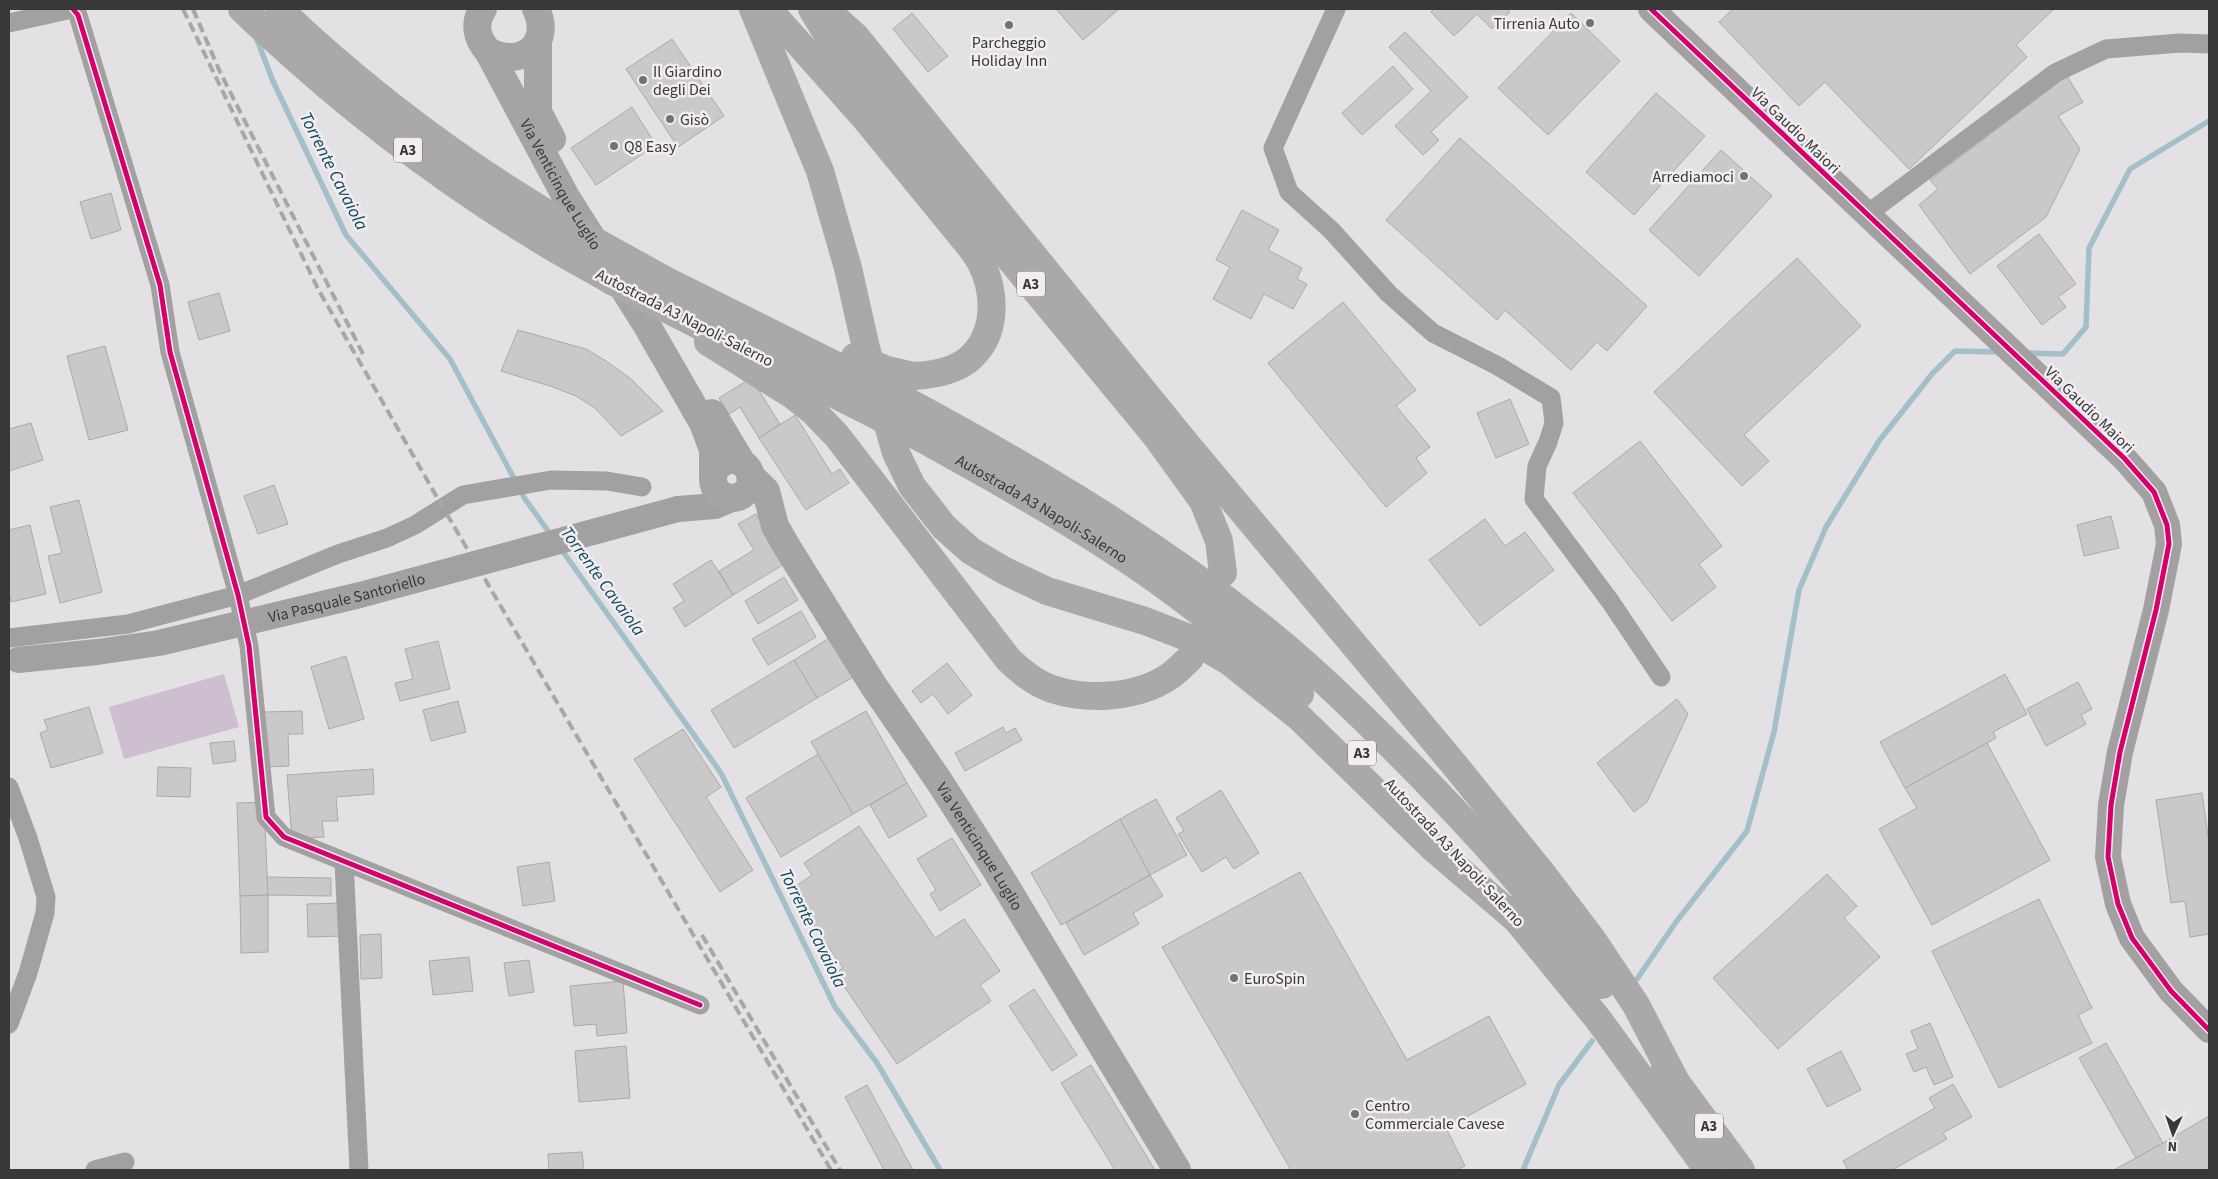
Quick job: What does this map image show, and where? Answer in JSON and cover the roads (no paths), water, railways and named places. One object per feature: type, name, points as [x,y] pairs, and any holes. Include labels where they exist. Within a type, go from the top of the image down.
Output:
[{"type":"highway","name":"Autostrada A3 Napoli-Salerno","points":[[242,9],[284,49],[376,126],[457,186],[540,240],[654,302],[921,438],[994,478],[1114,551],[1166,586],[1308,700],[1351,742],[1522,924],[1598,1019],[1708,1170]]},
{"type":"highway","points":[[753,9],[820,171],[848,268],[866,348],[896,453],[912,486],[944,527],[971,551],[1006,572],[1047,591],[1145,621],[1189,638],[1230,662],[1299,717],[1431,846],[1522,924]]},
{"type":"highway","points":[[768,9],[870,124],[968,244],[982,264],[992,303],[986,334],[977,352],[965,362],[929,376],[909,388]]},
{"type":"highway","name":"A3","points":[[812,9],[838,52],[884,104],[1172,458],[1203,501],[1213,521],[1219,541],[1223,572]]},
{"type":"highway","points":[[825,9],[862,45],[1171,424],[1541,872],[1592,939],[1636,1005],[1676,1082]]},
{"type":"highway","name":"Autostrada A3 Napoli-Salerno","points":[[287,16],[356,77],[405,116],[518,195],[613,252],[694,280],[747,302],[856,357],[887,370],[909,388],[1019,462],[1127,530],[1186,570],[1280,642],[1316,673],[1405,760],[1483,840],[1526,888],[1676,1082],[1741,1170]]},
{"type":"highway","name":"A3","points":[[654,302],[717,348],[764,375],[814,412],[838,436],[1008,659],[1021,672],[1033,680],[1051,689],[1070,693],[1117,696],[1144,688],[1169,676],[1190,658]]},
{"type":"main road","name":"Via Venticinque Luglio","points":[[457,9],[482,30],[498,56],[516,58],[527,53],[542,22]]},
{"type":"main road","name":"Via Venticinque Luglio","points":[[542,22],[538,112],[581,194],[662,324],[701,396],[754,507],[775,526],[873,685],[940,781],[996,870],[1177,1170]]},
{"type":"main road","name":"Via Venticinque Luglio","points":[[482,30],[566,197],[646,324],[702,423],[713,450],[713,477]]},
{"type":"main road","points":[[713,477],[716,468],[725,461],[737,461],[741,483]]},
{"type":"street","points":[[9,23],[73,9],[78,15],[160,285],[170,352],[238,595],[250,646],[266,817],[284,837],[700,1005]]},
{"type":"street","points":[[1336,9],[1273,148],[1289,192],[1331,230],[1389,294],[1433,333],[1498,366],[1551,398],[1554,423],[1537,466],[1534,499],[1610,601],[1661,677]]},
{"type":"street","name":"Via Gaudio Maiori","points":[[1651,9],[2124,458],[2154,492],[2167,525],[2169,544],[2156,610],[2120,752],[2110,805],[2108,857],[2118,904],[2132,938],[2171,991],[2209,1030]]},
{"type":"street","points":[[1866,215],[2055,73],[2106,49],[2180,42],[2209,44]]},
{"type":"street","name":"Via Pasquale Santoriello","points":[[678,509],[713,477]]},
{"type":"street","points":[[12,653],[238,595],[338,554],[386,538],[415,525],[464,495],[551,480],[606,481],[642,487]]},
{"type":"street","name":"Via Pasquale Santoriello","points":[[12,653],[97,652],[159,643],[360,595],[678,509],[716,506],[741,483]]},
{"type":"street","points":[[9,786],[28,838],[46,897],[45,913],[28,973],[9,1024]]},
{"type":"street","points":[[344,862],[359,1170]]},
{"type":"street","points":[[95,1170],[125,1162]]},
{"type":"waterway","name":"Torrente Cavaiola","points":[[256,37],[272,79],[346,235],[450,359],[525,499],[551,535]]},
{"type":"waterway","points":[[2027,353],[2063,354],[2086,327],[2089,248],[2130,169],[2209,121]]},
{"type":"waterway","points":[[1637,979],[1676,922],[1747,831],[1774,732],[1799,590],[1826,527],[1879,441],[1932,374],[1955,351],[2000,352]]},
{"type":"waterway","name":"Torrente Cavaiola","points":[[561,549],[721,773],[835,1007],[877,1063],[940,1170]]},
{"type":"waterway","points":[[1523,1170],[1559,1085],[1592,1041]]},
{"type":"railway","points":[[183,9],[318,289],[438,499],[831,1170]]},
{"type":"railway","points":[[193,9],[220,72],[363,354]]},
{"type":"railway","points":[[702,935],[840,1170]]},
{"type":"place","name":"Tirrenia Auto","points":[[1590,23]]},
{"type":"place","name":"Parcheggio Holiday Inn","points":[[1009,25]]},
{"type":"place","name":"Il Giardino degli Dei","points":[[643,80]]},
{"type":"place","name":"Gisò","points":[[670,119]]},
{"type":"place","name":"Q8 Easy","points":[[614,146]]},
{"type":"place","name":"Arrediamoci","points":[[1744,176]]},
{"type":"place","name":"EuroSpin","points":[[1234,978]]},
{"type":"place","name":"Centro Commerciale Cavese","points":[[1355,1114]]}]
